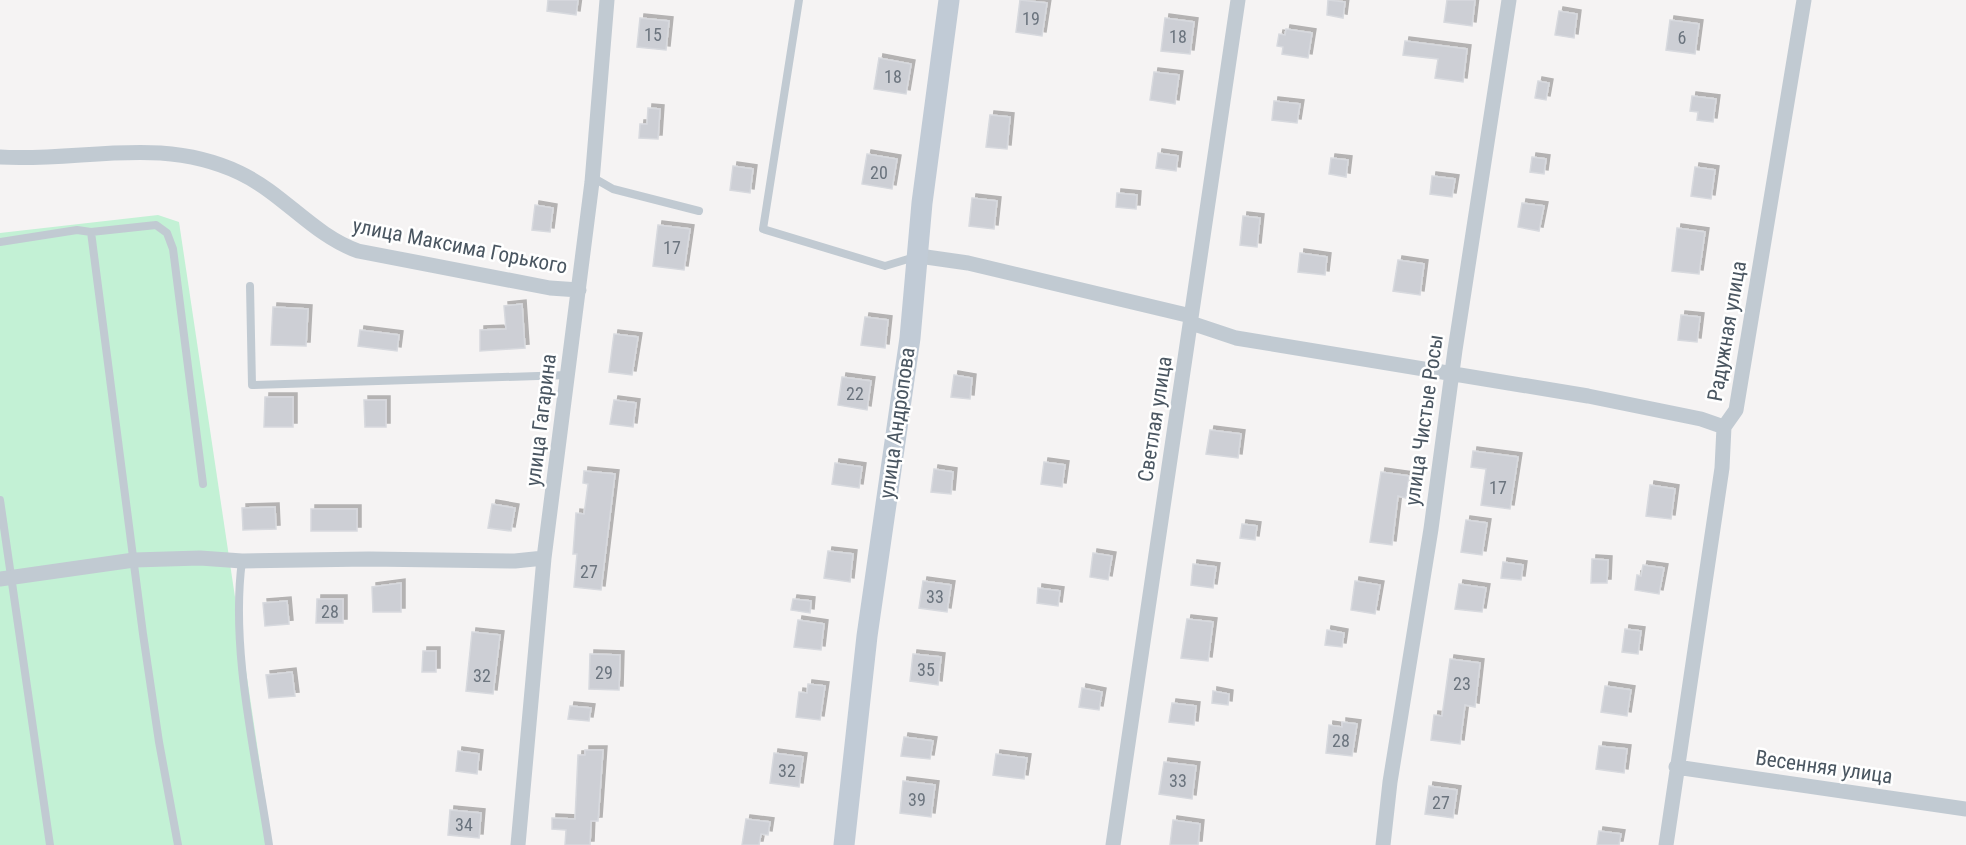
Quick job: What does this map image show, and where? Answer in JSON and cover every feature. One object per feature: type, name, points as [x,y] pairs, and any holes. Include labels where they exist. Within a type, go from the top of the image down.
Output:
[{"type":"street","name":"улица Гагарина","points":[[518,845],[544,558],[592,177],[607,0]]},
{"type":"street","name":"улица Андропова","points":[[844,845],[869,625],[919,256],[922,203],[949,0]]},
{"type":"street","name":"Светлая улица","points":[[1113,845],[1238,0]]},
{"type":"street","name":"улица Чистые Росы","points":[[1383,845],[1390,782],[1429,540],[1509,0]]},
{"type":"street","name":"Радужная улица","points":[[1665,845],[1722,468],[1724,427],[1736,410],[1804,0]]},
{"type":"street","name":"улица Максима Горького","points":[[0,156],[35,158],[117,151],[154,151],[194,159],[239,172],[270,190],[336,243],[358,251],[550,288],[579,290]]},
{"type":"street","points":[[919,256],[979,266],[1191,319],[1236,338],[1587,396],[1701,419],[1724,427]]},
{"type":"street","points":[[5,578],[134,560],[200,558],[242,561],[369,559],[515,561],[544,558]]},
{"type":"street","name":"Весенняя улица","points":[[1676,767],[1966,809]]},
{"type":"lane","points":[[799,0],[763,229],[885,266],[919,256]]},
{"type":"lane","points":[[592,177],[613,189],[699,211]]},
{"type":"lane","points":[[0,242],[77,230],[91,232],[156,225],[167,233],[173,249],[203,484]]},
{"type":"lane","points":[[91,232],[159,742],[178,845]]},
{"type":"lane","points":[[250,286],[252,385],[568,375]]},
{"type":"lane","points":[[0,500],[5,578],[50,845]]},
{"type":"lane","points":[[242,561],[238,589],[244,679],[269,845]]},
{"type":"green space","points":[[158,215],[179,222],[272,845],[0,845],[0,233]]},
{"type":"building","points":[[548,0],[578,0],[576,15],[547,11]]},
{"type":"building","points":[[1020,0],[1047,3],[1042,36],[1016,32]]},
{"type":"building","points":[[1328,0],[1345,2],[1343,18],[1327,15]]},
{"type":"building","points":[[1447,0],[1475,0],[1472,26],[1444,22]]},
{"type":"building","points":[[1559,11],[1577,14],[1574,38],[1555,35]]},
{"type":"building","points":[[640,18],[669,21],[666,50],[637,47]]},
{"type":"building","points":[[1165,18],[1194,22],[1190,54],[1161,51]]},
{"type":"building","points":[[1670,20],[1699,24],[1695,54],[1666,50]]},
{"type":"building","points":[[1286,29],[1312,33],[1308,58],[1282,54],[1283,47],[1277,46],[1279,34],[1285,35]]},
{"type":"building","points":[[1405,41],[1467,49],[1463,82],[1435,78],[1438,59],[1403,55]]},
{"type":"building","points":[[879,58],[911,64],[906,94],[874,89]]},
{"type":"building","points":[[1154,72],[1179,75],[1175,104],[1150,100]]},
{"type":"building","points":[[1538,81],[1549,83],[1546,100],[1535,98]]},
{"type":"building","points":[[1692,96],[1716,99],[1713,122],[1697,120],[1698,112],[1690,111]]},
{"type":"building","points":[[1274,101],[1300,104],[1297,123],[1272,120]]},
{"type":"building","points":[[648,108],[660,109],[658,139],[639,138],[640,124],[647,124]]},
{"type":"building","points":[[990,115],[1010,117],[1007,149],[986,147]]},
{"type":"building","points":[[1158,153],[1178,156],[1176,171],[1156,168]]},
{"type":"building","points":[[867,154],[897,159],[892,189],[862,184]]},
{"type":"building","points":[[1532,157],[1546,159],[1544,174],[1530,172]]},
{"type":"building","points":[[1331,158],[1348,160],[1346,177],[1329,174]]},
{"type":"building","points":[[733,166],[753,169],[750,193],[730,190]]},
{"type":"building","points":[[1695,167],[1715,170],[1711,199],[1691,196]]},
{"type":"building","points":[[1432,176],[1455,179],[1452,197],[1430,194]]},
{"type":"building","points":[[1117,193],[1137,195],[1136,209],[1116,207]]},
{"type":"building","points":[[972,198],[997,201],[994,229],[969,226]]},
{"type":"building","points":[[1522,203],[1544,206],[1539,231],[1518,227]]},
{"type":"building","points":[[535,205],[553,208],[550,232],[532,230]]},
{"type":"building","points":[[1243,216],[1260,218],[1257,247],[1240,245]]},
{"type":"building","points":[[658,225],[690,229],[684,270],[653,266]]},
{"type":"building","points":[[1677,228],[1705,232],[1699,274],[1672,271]]},
{"type":"building","points":[[1300,253],[1327,257],[1325,275],[1298,272]]},
{"type":"building","points":[[1398,260],[1424,264],[1420,295],[1393,291]]},
{"type":"building","points":[[522,304],[525,348],[480,351],[480,330],[506,329],[504,306]]},
{"type":"building","points":[[273,307],[308,309],[306,346],[271,345]]},
{"type":"building","points":[[1681,315],[1700,317],[1697,342],[1678,340]]},
{"type":"building","points":[[865,317],[888,320],[885,348],[861,345]]},
{"type":"building","points":[[360,330],[399,335],[397,351],[358,346]]},
{"type":"building","points":[[614,334],[638,337],[632,375],[609,372]]},
{"type":"building","points":[[954,375],[972,378],[970,399],[951,397]]},
{"type":"building","points":[[842,377],[871,381],[867,410],[838,405]]},
{"type":"building","points":[[265,397],[293,397],[293,427],[264,427]]},
{"type":"building","points":[[364,400],[386,400],[386,427],[365,427]]},
{"type":"building","points":[[614,400],[636,403],[633,427],[610,424]]},
{"type":"building","points":[[1210,430],[1241,434],[1238,458],[1206,454]]},
{"type":"building","points":[[1473,451],[1518,457],[1510,509],[1481,505],[1486,469],[1471,467]]},
{"type":"building","points":[[1044,462],[1065,465],[1062,487],[1041,484]]},
{"type":"building","points":[[835,463],[862,467],[859,488],[832,484]]},
{"type":"building","points":[[934,469],[953,472],[951,494],[931,492]]},
{"type":"building","points":[[584,471],[615,474],[601,590],[574,587],[577,554],[573,554],[576,513],[584,514],[588,484],[583,483]]},
{"type":"building","points":[[1381,472],[1409,476],[1406,498],[1398,496],[1392,545],[1370,542]]},
{"type":"building","points":[[1650,485],[1675,489],[1671,519],[1646,516]]},
{"type":"building","points":[[492,504],[515,508],[511,531],[488,528]]},
{"type":"building","points":[[275,507],[276,529],[243,530],[242,508]]},
{"type":"building","points":[[311,509],[357,509],[357,531],[311,531]]},
{"type":"building","points":[[1466,520],[1487,523],[1482,555],[1461,552]]},
{"type":"building","points":[[1242,524],[1257,526],[1255,540],[1240,538]]},
{"type":"building","points":[[828,551],[853,554],[850,582],[824,578]]},
{"type":"building","points":[[1093,553],[1112,556],[1108,580],[1090,577]]},
{"type":"building","points":[[1592,559],[1608,560],[1607,583],[1591,583]]},
{"type":"building","points":[[1503,562],[1523,565],[1521,580],[1501,578]]},
{"type":"building","points":[[1193,564],[1216,567],[1213,588],[1191,585]]},
{"type":"building","points":[[1643,565],[1664,568],[1659,594],[1635,590],[1637,575],[1641,576]]},
{"type":"building","points":[[923,581],[951,585],[947,612],[919,608]]},
{"type":"building","points":[[1355,581],[1380,585],[1375,614],[1351,610]]},
{"type":"building","points":[[401,583],[401,612],[373,612],[372,587]]},
{"type":"building","points":[[1459,584],[1486,588],[1482,612],[1455,609]]},
{"type":"building","points":[[1038,588],[1060,591],[1058,606],[1037,603]]},
{"type":"building","points":[[317,599],[343,599],[343,623],[316,623]]},
{"type":"building","points":[[793,599],[811,601],[810,613],[791,610]]},
{"type":"building","points":[[287,601],[289,624],[265,626],[263,603]]},
{"type":"building","points":[[1187,619],[1213,622],[1208,661],[1181,658]]},
{"type":"building","points":[[798,620],[824,624],[821,650],[794,647]]},
{"type":"building","points":[[1625,629],[1641,631],[1638,654],[1622,652]]},
{"type":"building","points":[[1327,630],[1344,633],[1342,647],[1325,645]]},
{"type":"building","points":[[472,632],[500,635],[493,694],[466,691]]},
{"type":"building","points":[[423,651],[436,651],[436,672],[422,672]]},
{"type":"building","points":[[590,654],[620,655],[619,690],[589,689]]},
{"type":"building","points":[[913,654],[941,657],[938,685],[910,681]]},
{"type":"building","points":[[1450,659],[1480,663],[1475,707],[1465,705],[1460,744],[1431,740],[1434,715],[1442,716]]},
{"type":"building","points":[[292,672],[295,696],[269,698],[266,675]]},
{"type":"building","points":[[808,684],[825,686],[820,720],[796,717],[799,692],[807,693]]},
{"type":"building","points":[[1605,686],[1631,690],[1627,716],[1601,712]]},
{"type":"building","points":[[1082,688],[1102,692],[1099,710],[1079,707]]},
{"type":"building","points":[[1213,691],[1229,694],[1228,705],[1212,703]]},
{"type":"building","points":[[1172,703],[1196,706],[1194,725],[1169,722]]},
{"type":"building","points":[[570,706],[591,708],[589,721],[568,719]]},
{"type":"building","points":[[1342,722],[1357,724],[1352,756],[1326,753],[1329,725],[1342,727]]},
{"type":"building","points":[[904,737],[933,741],[930,759],[901,756]]},
{"type":"building","points":[[1599,746],[1627,749],[1624,773],[1596,769]]},
{"type":"building","points":[[585,750],[603,750],[598,821],[591,821],[590,845],[565,845],[566,830],[552,829],[552,818],[575,819],[578,755],[585,755]]},
{"type":"building","points":[[458,751],[479,754],[477,774],[456,771]]},
{"type":"building","points":[[774,753],[803,757],[799,787],[770,783]]},
{"type":"building","points":[[996,754],[1027,758],[1024,779],[993,775]]},
{"type":"building","points":[[1164,762],[1196,766],[1192,799],[1159,794]]},
{"type":"building","points":[[903,781],[935,785],[931,817],[900,813]]},
{"type":"building","points":[[1429,786],[1457,790],[1453,818],[1425,814]]},
{"type":"building","points":[[450,810],[481,813],[479,838],[448,835]]},
{"type":"building","points":[[746,819],[770,822],[768,835],[761,834],[759,845],[742,845]]},
{"type":"building","points":[[1173,820],[1200,824],[1198,845],[1170,845]]},
{"type":"building","points":[[1599,831],[1621,834],[1619,845],[1597,845]]}]
